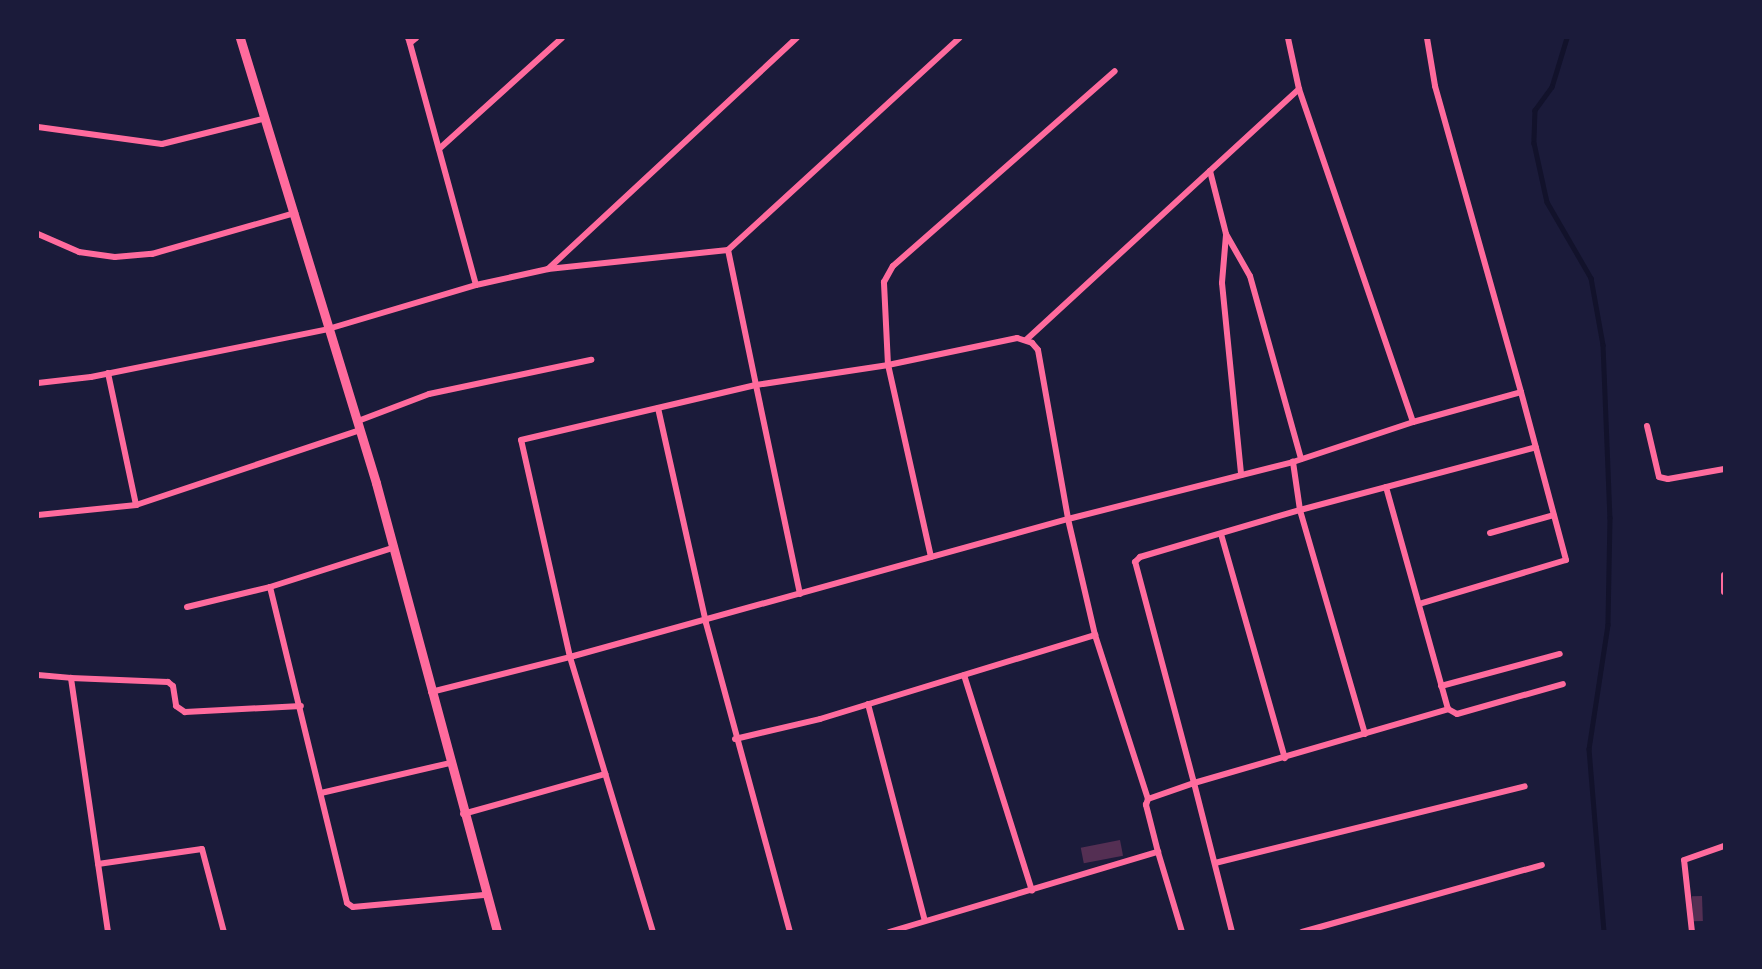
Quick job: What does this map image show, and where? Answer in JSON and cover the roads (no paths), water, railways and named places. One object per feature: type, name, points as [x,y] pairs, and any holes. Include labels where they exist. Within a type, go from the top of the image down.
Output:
[{"type":"street","points":[[240,38],[359,425],[463,814],[497,932]]},
{"type":"street","points":[[416,38],[409,40],[476,285]]},
{"type":"street","points":[[439,149],[562,38]]},
{"type":"street","points":[[548,269],[797,38]]},
{"type":"street","points":[[38,382],[108,373],[328,329],[476,285],[548,269],[728,250],[959,38]]},
{"type":"street","points":[[1288,38],[1299,89],[1413,422]]},
{"type":"street","points":[[1419,604],[1566,560],[1435,86],[1427,38]]},
{"type":"street","points":[[931,557],[888,365],[884,282],[893,266],[1115,71]]},
{"type":"street","points":[[1026,340],[1299,89]]},
{"type":"street","points":[[38,127],[162,144],[266,118]]},
{"type":"street","points":[[1210,171],[1226,234],[1250,276],[1301,459]]},
{"type":"street","points":[[38,234],[80,252],[124,257],[152,254],[295,213]]},
{"type":"street","points":[[1226,234],[1222,282],[1240,475]]},
{"type":"street","points":[[728,250],[800,594]]},
{"type":"street","points":[[653,932],[570,657],[520,440],[756,384],[888,365],[1017,338],[1026,340],[1038,350],[1068,519],[1095,635],[1148,799],[1146,805],[1158,852],[1182,932]]},
{"type":"street","points":[[38,515],[136,505],[359,425],[429,394],[591,360]]},
{"type":"street","points":[[108,373],[136,505]]},
{"type":"street","points":[[430,692],[706,623],[800,594],[1068,519],[1293,462],[1413,422],[1521,392]]},
{"type":"street","points":[[658,408],[706,623],[735,739],[790,932]]},
{"type":"street","points":[[1647,426],[1659,477],[1668,479],[1725,469]]},
{"type":"street","points":[[1232,932],[1135,562],[1300,510],[1536,447]]},
{"type":"street","points":[[1293,462],[1300,510],[1365,734]]},
{"type":"street","points":[[1386,488],[1448,709],[1457,714],[1563,684]]},
{"type":"street","points":[[1490,533],[1554,515]]},
{"type":"street","points":[[1221,534],[1285,758]]},
{"type":"street","points":[[187,607],[270,587],[392,548]]},
{"type":"street","points":[[1725,575],[1725,592]]},
{"type":"street","points":[[270,587],[301,706],[345,897],[353,907],[486,894]]},
{"type":"street","points":[[735,739],[868,704],[1095,635]]},
{"type":"street","points":[[1441,686],[1560,654]]},
{"type":"street","points":[[38,675],[168,682],[173,686],[176,706],[185,712],[301,706]]},
{"type":"street","points":[[964,675],[1032,891]]},
{"type":"street","points":[[71,678],[108,932]]},
{"type":"street","points":[[868,704],[925,921]]},
{"type":"street","points":[[1148,799],[1194,783],[1448,709]]},
{"type":"street","points":[[321,793],[450,763]]},
{"type":"street","points":[[463,814],[605,774]]},
{"type":"street","points":[[1215,863],[1526,786]]},
{"type":"street","points":[[1692,932],[1684,860],[1725,846]]},
{"type":"street","points":[[98,864],[202,849],[224,932]]},
{"type":"street","points":[[889,932],[1158,852]]},
{"type":"street","points":[[1302,932],[1542,865]]},
{"type":"waterway","points":[[1567,38],[1552,87],[1535,110],[1534,143],[1547,202],[1591,278],[1603,345],[1610,518],[1608,625],[1589,749],[1604,932]]}]
